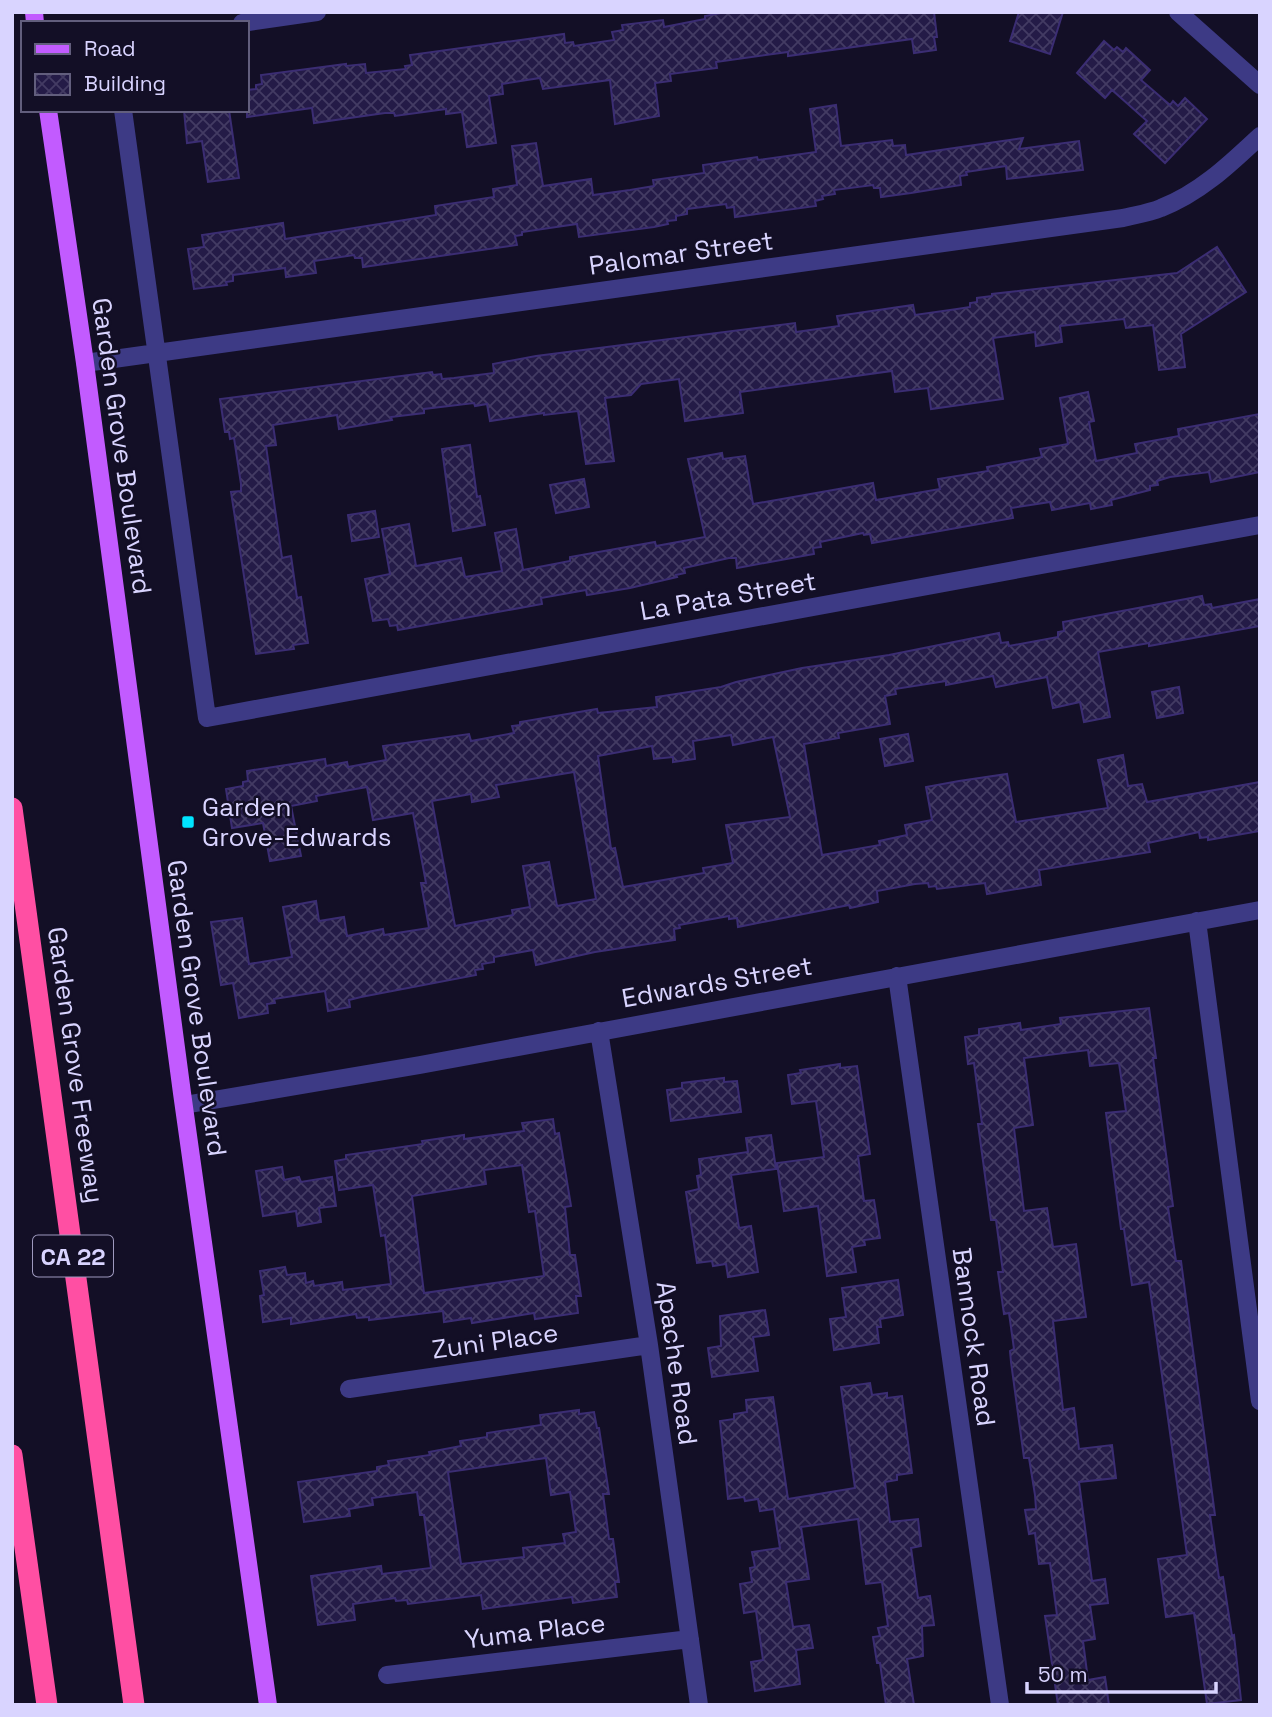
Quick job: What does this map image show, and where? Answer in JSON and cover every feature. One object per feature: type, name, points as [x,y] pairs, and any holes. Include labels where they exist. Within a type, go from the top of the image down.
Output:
[{"type":"highway","name":"Garden Grove Freeway","points":[[12,808],[134,1705]]},
{"type":"highway","points":[[12,1455],[47,1705]]},
{"type":"main road","name":"Garden Grove Boulevard","points":[[48,112],[268,1705]]},
{"type":"street","points":[[248,22],[317,12]]},
{"type":"street","points":[[1178,12],[1260,85]]},
{"type":"street","name":"Garden Grove Boulevard","points":[[123,112],[207,718]]},
{"type":"street","name":"Palomar Street","points":[[85,363],[1123,218],[1161,208],[1192,192],[1222,172],[1260,136]]},
{"type":"street","name":"La Pata Street","points":[[207,718],[1260,525]]},
{"type":"street","name":"Edwards Street","points":[[184,1105],[420,1065],[1260,910]]},
{"type":"street","points":[[1196,921],[1260,1401]]},
{"type":"street","name":"Bannock Road","points":[[897,976],[1000,1705]]},
{"type":"street","name":"Apache Road","points":[[599,1031],[649,1345],[699,1705]]},
{"type":"street","name":"Zuni Place","points":[[349,1389],[649,1345]]},
{"type":"street","name":"Yuma Place","points":[[387,1675],[690,1639]]},
{"type":"building","points":[[726,12],[934,12],[936,50],[914,53],[912,39],[788,56],[788,52],[716,62],[717,68],[670,74],[671,81],[655,83],[659,116],[615,124],[610,80],[543,89],[540,78],[502,84],[503,94],[489,96],[496,143],[467,147],[462,112],[446,114],[446,109],[395,116],[394,113],[385,113],[314,123],[312,108],[247,117],[248,90],[256,89],[256,85],[262,84],[261,75],[346,64],[365,64],[366,73],[406,69],[405,66],[412,65],[410,55],[564,34],[565,43],[573,42],[574,46],[614,40],[612,32],[623,30],[622,25],[663,20],[664,27],[705,19],[705,16]]},
{"type":"building","points":[[1019,12],[1063,12],[1050,54],[1010,41]]},
{"type":"building","points":[[1104,41],[1114,50],[1117,47],[1123,52],[1126,48],[1150,70],[1141,80],[1170,105],[1173,101],[1178,106],[1185,98],[1207,119],[1165,163],[1134,134],[1147,121],[1112,90],[1105,98],[1077,73]]},
{"type":"building","points":[[836,105],[841,146],[892,140],[893,146],[905,145],[906,155],[1023,138],[1019,149],[1079,141],[1083,170],[1007,179],[1006,166],[966,172],[967,175],[960,176],[961,185],[911,193],[881,197],[880,188],[874,188],[873,185],[834,190],[835,194],[822,196],[823,199],[815,201],[816,206],[735,217],[734,207],[727,208],[726,204],[687,209],[687,214],[676,216],[676,220],[654,227],[579,237],[577,224],[522,232],[522,235],[515,236],[517,245],[363,267],[362,258],[355,258],[354,255],[314,261],[316,273],[286,277],[285,268],[233,275],[233,281],[226,282],[227,285],[194,289],[188,249],[204,247],[202,235],[283,223],[285,239],[436,215],[435,206],[494,197],[493,189],[517,185],[512,146],[536,143],[543,186],[591,179],[593,195],[654,186],[653,180],[704,173],[703,165],[816,152],[810,109]]},
{"type":"building","points":[[184,112],[229,112],[239,178],[208,182],[202,141],[187,143]]},
{"type":"building","points":[[1217,247],[1246,292],[1181,334],[1185,367],[1159,370],[1153,325],[1126,328],[1124,319],[1060,326],[1062,342],[1036,346],[1035,332],[993,338],[1003,399],[931,409],[928,388],[895,392],[892,371],[740,392],[743,413],[685,421],[679,379],[641,384],[631,395],[605,398],[614,461],[586,464],[578,411],[490,421],[487,404],[475,406],[474,403],[424,409],[424,413],[391,417],[392,420],[339,429],[337,415],[273,425],[276,445],[266,446],[282,558],[291,556],[297,598],[301,597],[308,643],[293,645],[294,649],[256,654],[231,492],[241,491],[241,484],[234,438],[230,439],[229,432],[225,432],[220,399],[432,372],[433,375],[441,374],[442,379],[494,373],[493,364],[536,356],[795,323],[796,332],[839,326],[837,316],[913,305],[915,315],[957,309],[970,307],[970,303],[977,302],[977,298],[992,294],[1177,273]]},
{"type":"building","points":[[1088,392],[1094,421],[1089,422],[1096,461],[1137,453],[1135,444],[1179,436],[1178,429],[1260,414],[1260,472],[1211,482],[1209,472],[1170,477],[1157,481],[1158,485],[1150,486],[1150,490],[1111,500],[1112,505],[1091,509],[1090,503],[1052,510],[1050,502],[1011,508],[1013,518],[872,543],[870,534],[863,533],[820,542],[821,547],[813,548],[814,554],[737,568],[736,558],[729,558],[684,568],[685,573],[676,575],[677,577],[630,588],[587,595],[586,590],[541,598],[542,604],[398,630],[397,625],[390,626],[388,619],[373,621],[365,579],[390,574],[382,529],[409,524],[416,566],[461,558],[465,577],[502,571],[495,533],[516,529],[523,570],[570,561],[570,557],[655,542],[656,546],[705,537],[688,459],[722,453],[723,459],[745,456],[753,504],[873,483],[876,500],[940,489],[938,479],[988,471],[987,467],[1042,457],[1040,449],[1068,444],[1060,398]]},
{"type":"building","points":[[470,445],[477,497],[480,496],[485,525],[453,531],[442,449]]},
{"type":"building","points":[[584,479],[589,507],[556,513],[550,485]]},
{"type":"building","points":[[375,511],[379,537],[352,541],[348,515]]},
{"type":"building","points":[[1202,596],[1204,605],[1211,604],[1212,608],[1260,599],[1260,626],[1149,646],[1149,643],[1098,652],[1110,717],[1084,722],[1080,702],[1053,708],[1047,677],[996,687],[993,676],[946,685],[946,681],[895,689],[896,694],[885,696],[890,724],[838,733],[839,738],[804,744],[822,855],[880,845],[879,841],[907,835],[905,825],[932,820],[926,787],[959,781],[1007,774],[1016,822],[1108,808],[1098,760],[1123,755],[1128,786],[1142,784],[1147,802],[1260,782],[1260,831],[1208,840],[1208,837],[1200,838],[1199,832],[1148,843],[1150,852],[1039,870],[1041,885],[987,894],[985,883],[937,889],[936,886],[929,887],[928,883],[915,884],[877,891],[878,902],[850,908],[849,905],[738,927],[737,918],[729,919],[729,916],[679,925],[680,928],[674,929],[675,940],[595,952],[536,965],[533,950],[494,957],[494,962],[482,964],[483,969],[475,970],[476,975],[361,997],[349,1000],[350,1007],[328,1011],[325,991],[274,999],[275,1003],[267,1004],[268,1013],[239,1018],[233,983],[221,985],[211,922],[242,918],[249,964],[292,957],[283,907],[316,901],[319,921],[344,917],[347,936],[383,929],[384,935],[429,928],[421,883],[426,883],[413,813],[373,820],[367,787],[316,796],[317,801],[291,806],[301,856],[270,861],[263,823],[232,828],[226,789],[243,786],[243,782],[248,781],[247,771],[325,759],[326,766],[347,762],[348,767],[386,760],[383,746],[469,734],[471,741],[514,733],[512,726],[520,725],[520,722],[597,709],[598,713],[657,707],[656,697],[721,687],[802,668],[889,655],[999,633],[1001,643],[1008,642],[1009,646],[1058,637],[1058,632],[1064,631],[1063,622]],"holes":[[[731,735],[733,745],[773,737],[790,817],[726,825],[733,863],[703,868],[704,873],[623,887],[615,848],[611,849],[598,756],[652,746],[654,759],[673,757],[673,762],[695,759],[693,741]],[[574,772],[596,899],[557,906],[549,862],[523,866],[530,907],[512,910],[513,915],[455,926],[432,801],[471,794],[472,802],[499,797],[496,785]]]},
{"type":"building","points":[[1179,687],[1183,713],[1157,718],[1152,692]]},
{"type":"building","points":[[908,734],[913,761],[885,766],[880,739]]},
{"type":"building","points":[[1149,1008],[1173,1206],[1168,1207],[1176,1261],[1181,1261],[1215,1515],[1210,1515],[1219,1578],[1223,1577],[1232,1636],[1234,1635],[1241,1700],[1207,1704],[1194,1613],[1166,1617],[1158,1559],[1187,1555],[1149,1282],[1132,1285],[1124,1229],[1121,1229],[1106,1113],[1126,1111],[1119,1063],[1090,1066],[1088,1050],[1024,1058],[1033,1125],[1014,1128],[1024,1211],[1047,1208],[1053,1247],[1076,1244],[1086,1317],[1053,1321],[1063,1410],[1074,1408],[1079,1449],[1112,1445],[1116,1478],[1079,1482],[1092,1581],[1105,1579],[1108,1603],[1090,1605],[1095,1639],[1083,1641],[1088,1680],[1105,1677],[1109,1705],[1058,1705],[1045,1616],[1057,1615],[1050,1563],[1039,1564],[1035,1533],[1029,1534],[1025,1510],[1036,1509],[1035,1495],[1029,1458],[1024,1458],[1011,1362],[1010,1351],[1014,1349],[1009,1313],[1004,1314],[998,1272],[1003,1272],[996,1220],[991,1220],[978,1124],[982,1124],[974,1063],[968,1064],[965,1037],[979,1035],[979,1029],[1020,1023],[1021,1030],[1061,1024],[1060,1018]]},
{"type":"building","points":[[840,1064],[840,1068],[857,1066],[870,1154],[858,1156],[864,1201],[874,1200],[880,1238],[864,1240],[865,1245],[852,1247],[856,1272],[827,1276],[818,1206],[784,1211],[777,1163],[824,1157],[816,1101],[792,1104],[788,1075],[801,1073],[800,1070]]},
{"type":"building","points":[[724,1078],[724,1082],[737,1081],[741,1112],[671,1121],[667,1090],[682,1088],[682,1083]]},
{"type":"building","points":[[553,1119],[555,1134],[559,1133],[571,1206],[565,1207],[570,1255],[575,1255],[581,1296],[576,1296],[578,1313],[535,1319],[534,1313],[472,1323],[471,1318],[444,1322],[443,1311],[369,1320],[369,1317],[357,1318],[356,1314],[291,1324],[291,1318],[263,1322],[260,1296],[264,1295],[260,1271],[285,1267],[287,1275],[305,1273],[306,1283],[313,1281],[314,1286],[342,1282],[343,1290],[391,1284],[385,1235],[381,1236],[373,1185],[339,1190],[335,1161],[346,1159],[346,1155],[423,1144],[422,1141],[464,1135],[464,1139],[524,1131],[522,1123]],"holes":[[[522,1165],[529,1212],[535,1211],[544,1276],[424,1293],[412,1196],[486,1184],[484,1170]]]},
{"type":"building","points":[[771,1135],[776,1169],[731,1175],[739,1228],[751,1226],[758,1272],[728,1277],[726,1264],[713,1266],[712,1261],[697,1263],[686,1192],[699,1189],[699,1159],[748,1152],[746,1138]]},
{"type":"building","points":[[282,1167],[284,1180],[299,1177],[301,1182],[332,1177],[336,1206],[319,1208],[321,1222],[298,1226],[296,1211],[263,1216],[256,1171]]},
{"type":"building","points":[[898,1280],[903,1315],[880,1319],[881,1327],[877,1327],[879,1343],[834,1350],[830,1319],[846,1317],[842,1288]]},
{"type":"building","points":[[765,1310],[769,1335],[753,1337],[758,1371],[712,1377],[708,1348],[721,1346],[720,1316]]},
{"type":"building","points":[[870,1383],[872,1395],[887,1393],[887,1398],[902,1396],[912,1473],[897,1475],[897,1480],[885,1482],[890,1522],[918,1519],[921,1546],[911,1548],[918,1598],[930,1596],[934,1625],[922,1626],[923,1656],[907,1659],[914,1705],[886,1705],[873,1637],[880,1636],[878,1628],[888,1626],[882,1582],[866,1584],[858,1519],[801,1527],[809,1579],[786,1582],[793,1627],[809,1625],[813,1648],[796,1650],[800,1684],[755,1691],[751,1662],[763,1660],[756,1611],[744,1613],[740,1584],[752,1582],[750,1568],[755,1567],[752,1552],[780,1548],[774,1509],[760,1511],[758,1499],[728,1499],[720,1421],[734,1419],[734,1414],[747,1412],[746,1400],[773,1397],[788,1499],[855,1488],[841,1387]]},
{"type":"building","points":[[579,1410],[579,1414],[594,1412],[609,1494],[603,1494],[609,1539],[613,1539],[619,1582],[615,1582],[617,1597],[573,1603],[572,1597],[483,1609],[481,1595],[408,1604],[407,1600],[396,1601],[395,1598],[353,1604],[355,1620],[318,1625],[311,1576],[381,1566],[382,1574],[431,1568],[424,1515],[420,1515],[417,1492],[372,1498],[373,1505],[349,1509],[350,1516],[304,1522],[298,1482],[377,1471],[377,1467],[389,1465],[388,1461],[430,1455],[429,1452],[461,1446],[460,1441],[487,1437],[487,1433],[541,1425],[540,1415]],"holes":[[[546,1458],[551,1495],[570,1492],[576,1532],[563,1534],[565,1543],[523,1548],[524,1557],[461,1564],[448,1472]]]},
{"type":"place","name":"Garden Grove-Edwards","points":[[188,822]]}]
